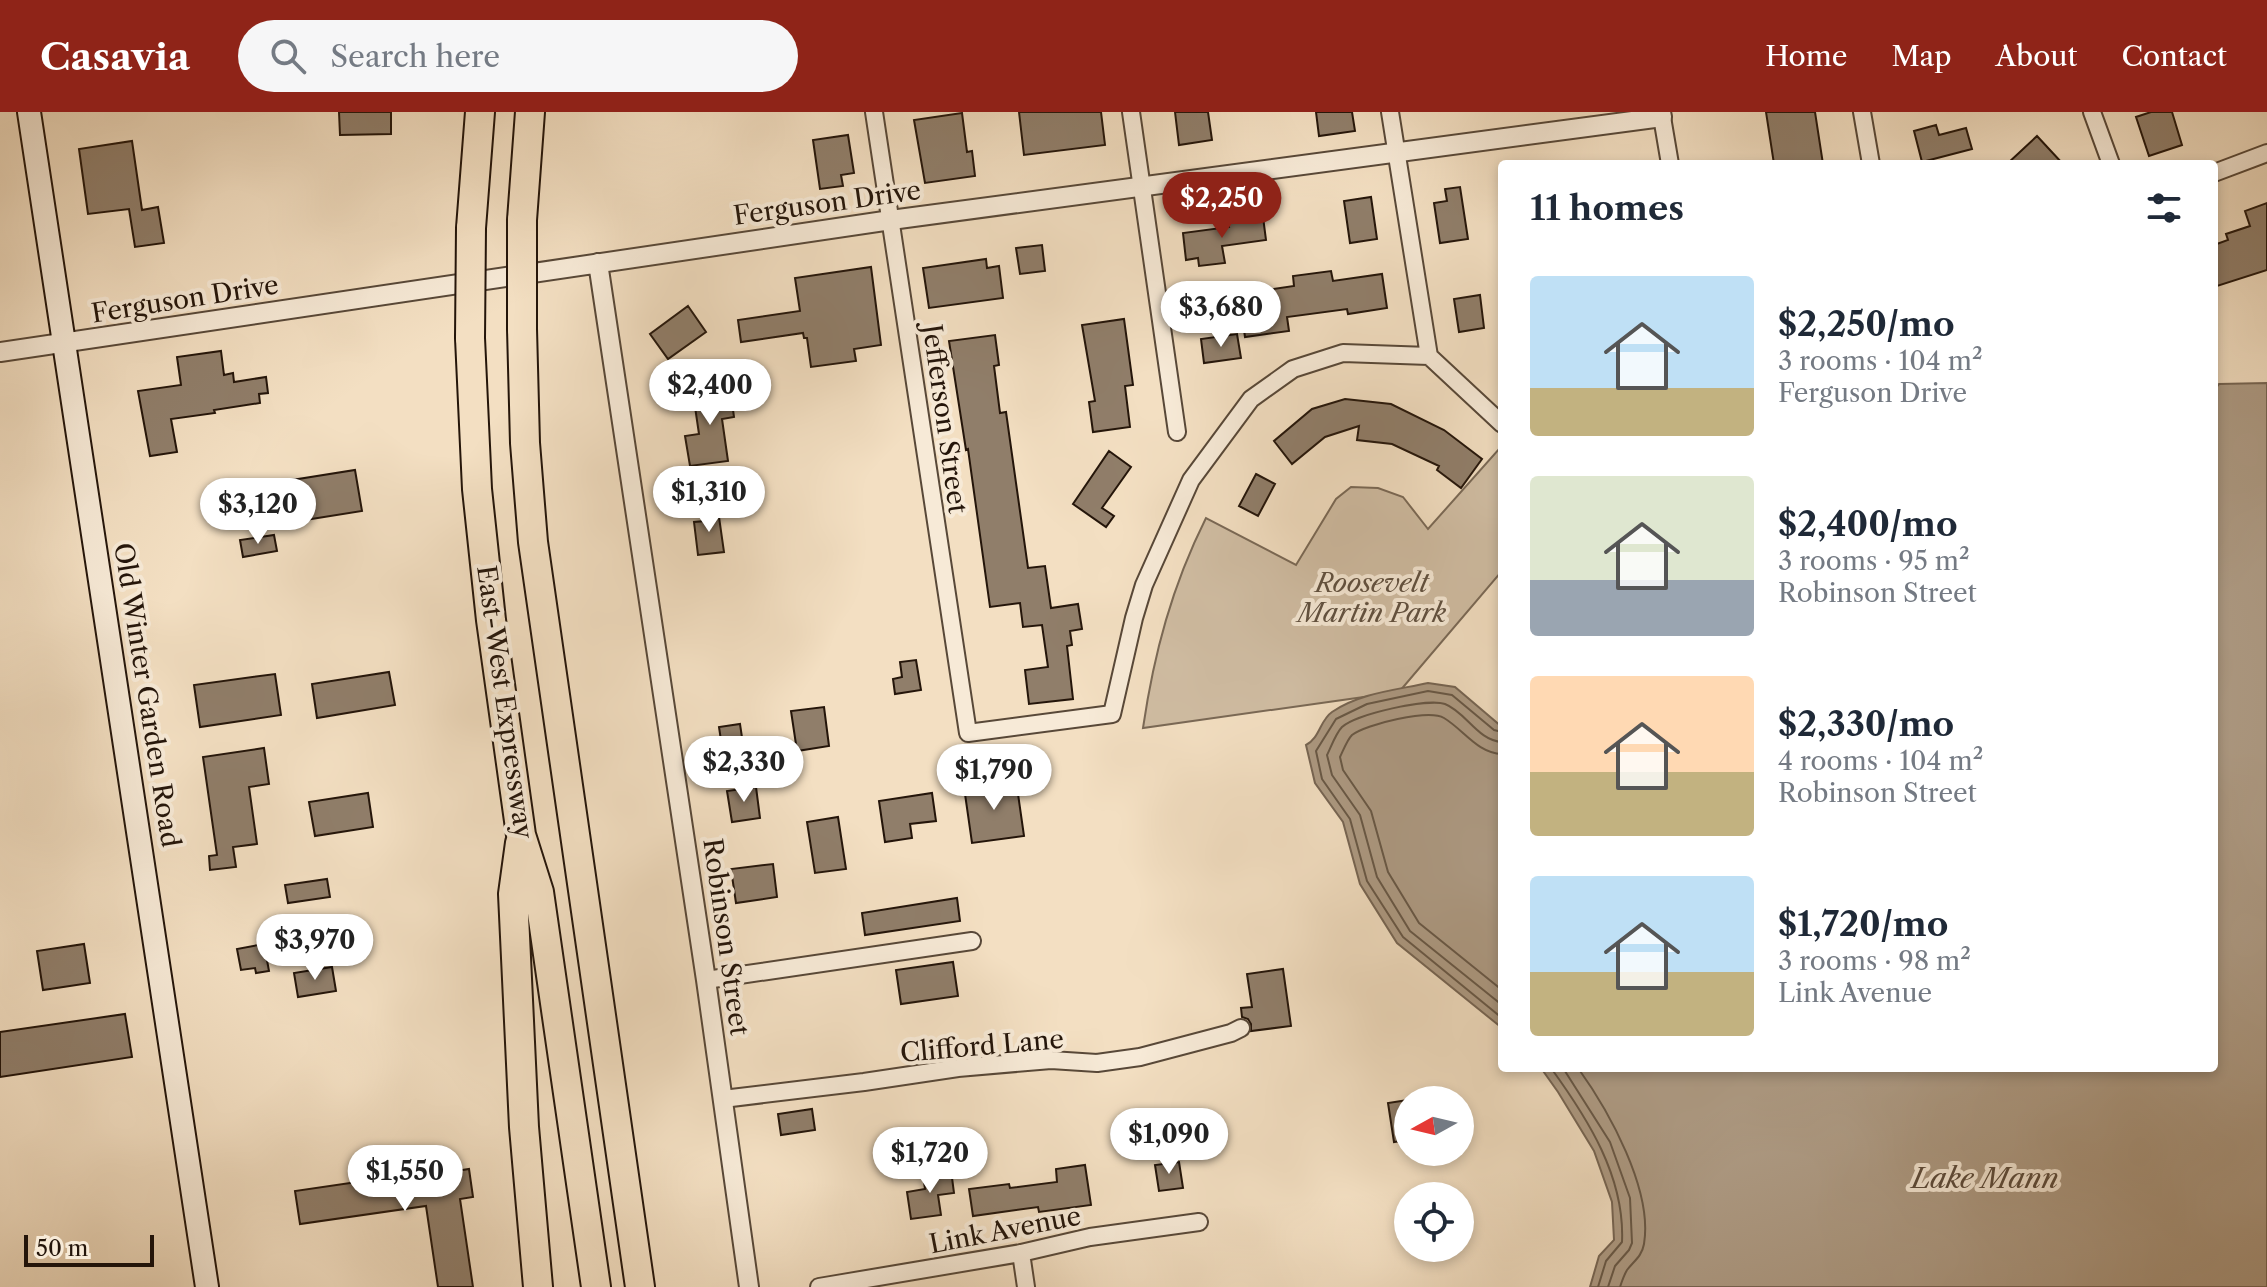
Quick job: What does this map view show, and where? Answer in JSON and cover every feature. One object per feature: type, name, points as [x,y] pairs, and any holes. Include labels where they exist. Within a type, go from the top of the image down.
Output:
[{"type":"highway","name":"East-West Expressway","points":[[480,112],[471,228],[470,338],[479,503],[491,620],[521,835],[539,892],[596,1287]]},
{"type":"highway","name":"East-West Expressway","points":[[530,112],[522,220],[522,329],[525,443],[533,542],[640,1286]]},
{"type":"highway","points":[[521,835],[513,894],[524,1127],[538,1287]]},
{"type":"main road","name":"Old Winter Garden Road","points":[[29,112],[207,1287]]},
{"type":"street","name":"Jefferson Street","points":[[874,112],[968,733],[1112,714],[1144,585],[1191,480],[1251,399],[1293,369],[1343,353],[1429,356]]},
{"type":"street","points":[[1131,112],[1177,432]]},
{"type":"street","points":[[1390,112],[1429,356],[1498,420]]},
{"type":"street","points":[[1862,112],[1870,160]]},
{"type":"street","points":[[2092,112],[2110,160]]},
{"type":"street","name":"Ferguson Drive","points":[[0,352],[891,220],[1662,114]]},
{"type":"street","points":[[1662,114],[1669,160]]},
{"type":"street","points":[[2218,171],[2267,153]]},
{"type":"street","name":"Robinson Street","points":[[598,263],[749,1287]]},
{"type":"street","points":[[706,980],[972,941]]},
{"type":"street","name":"Clifford Lane","points":[[723,1099],[958,1068],[1051,1060],[1097,1063],[1140,1057],[1241,1028]]},
{"type":"street","name":"Link Avenue","points":[[819,1287],[1021,1253],[1090,1237],[1199,1222]]},
{"type":"street","points":[[1021,1253],[1026,1287]]},
{"type":"green space","name":"Roosevelt Martin Park","points":[[1498,450],[1498,576],[1399,692],[1143,728],[1166,620],[1183,569],[1206,518],[1296,565],[1336,499],[1351,487],[1378,488],[1403,497],[1428,529]]},
{"type":"water","name":"Lake Mann","points":[[2267,383],[2267,1287],[1590,1287],[1599,1256],[1614,1240],[1612,1202],[1594,1151],[1544,1072],[2218,1072],[2219,384]]},
{"type":"water","points":[[1428,683],[1455,687],[1498,724],[1498,1025],[1397,943],[1360,884],[1343,822],[1315,783],[1306,745],[1332,712],[1354,700]]},
{"type":"building","points":[[339,112],[391,112],[391,134],[340,135]]},
{"type":"building","points":[[1019,112],[1101,112],[1105,145],[1024,155]]},
{"type":"building","points":[[1175,112],[1208,112],[1212,140],[1179,145]]},
{"type":"building","points":[[1316,112],[1352,112],[1355,131],[1319,136]]},
{"type":"building","points":[[1766,112],[1815,112],[1822,160],[1773,160]]},
{"type":"building","points":[[2151,112],[2172,112],[2182,145],[2149,156],[2136,117]]},
{"type":"building","points":[[962,113],[967,152],[972,151],[975,176],[925,183],[914,120]]},
{"type":"building","points":[[1936,125],[1939,135],[1966,128],[1972,149],[1921,160],[1914,131]]},
{"type":"building","points":[[848,135],[854,173],[841,175],[843,186],[820,189],[813,140]]},
{"type":"building","points":[[2037,136],[2059,160],[2011,160]]},
{"type":"building","points":[[132,141],[142,210],[158,207],[164,243],[135,247],[129,209],[88,214],[79,149]]},
{"type":"building","points":[[1460,187],[1468,239],[1440,243],[1434,203],[1447,201],[1445,189]]},
{"type":"building","points":[[1371,197],[1377,239],[1350,243],[1344,201]]},
{"type":"building","points":[[2267,203],[2267,270],[2218,286],[2218,244],[2228,240],[2226,234],[2250,226],[2245,211]]},
{"type":"building","points":[[1263,217],[1266,240],[1222,246],[1225,263],[1199,266],[1198,258],[1186,260],[1183,233],[1229,227],[1228,222]]},
{"type":"building","points":[[1042,245],[1045,271],[1020,274],[1016,248]]},
{"type":"building","points":[[986,259],[987,268],[999,266],[1003,298],[929,308],[923,268]]},
{"type":"building","points":[[871,267],[881,345],[854,349],[856,361],[811,367],[807,338],[803,333],[741,342],[738,320],[800,311],[795,278]]},
{"type":"building","points":[[1331,271],[1333,281],[1382,274],[1387,308],[1348,314],[1347,309],[1287,317],[1289,331],[1245,337],[1239,294],[1294,286],[1293,276]]},
{"type":"building","points":[[1480,295],[1484,328],[1459,332],[1454,299]]},
{"type":"building","points":[[688,306],[706,332],[668,359],[650,334]]},
{"type":"building","points":[[1124,319],[1133,385],[1125,386],[1130,427],[1093,432],[1089,402],[1095,401],[1082,325]]},
{"type":"building","points":[[1237,334],[1241,358],[1204,363],[1201,339]]},
{"type":"building","points":[[995,335],[999,365],[994,366],[1000,413],[1006,412],[1028,568],[1045,566],[1051,608],[1078,604],[1082,629],[1070,631],[1072,645],[1067,646],[1073,699],[1029,704],[1025,670],[1048,667],[1042,625],[1023,627],[1020,603],[990,607],[949,341]]},
{"type":"building","points":[[221,351],[224,375],[233,373],[234,382],[266,377],[268,393],[259,394],[260,403],[171,419],[177,452],[150,456],[138,391],[181,385],[177,357]]},
{"type":"building","points":[[730,388],[734,417],[722,419],[728,461],[690,466],[685,436],[699,434],[693,393]]},
{"type":"building","points":[[1345,399],[1391,404],[1444,430],[1482,459],[1461,488],[1437,470],[1439,466],[1392,444],[1357,440],[1359,426],[1325,437],[1292,464],[1274,441],[1312,409]]},
{"type":"building","points":[[1109,451],[1131,467],[1102,508],[1114,516],[1106,527],[1073,504]]},
{"type":"building","points":[[355,470],[362,511],[261,527],[254,486]]},
{"type":"building","points":[[1256,474],[1275,484],[1258,516],[1239,506]]},
{"type":"building","points":[[718,510],[724,552],[698,555],[694,522],[705,521],[703,512]]},
{"type":"building","points":[[274,535],[277,551],[243,557],[240,540]]},
{"type":"building","points":[[916,660],[921,690],[895,694],[893,679],[902,677],[900,662]]},
{"type":"building","points":[[389,672],[395,705],[317,718],[312,684]]},
{"type":"building","points":[[275,674],[281,715],[200,727],[194,685]]},
{"type":"building","points":[[824,707],[829,746],[797,751],[791,711]]},
{"type":"building","points":[[740,724],[744,751],[723,754],[719,727]]},
{"type":"building","points":[[264,748],[269,784],[249,787],[257,844],[233,847],[236,867],[210,870],[209,856],[217,855],[203,757]]},
{"type":"building","points":[[1016,780],[1024,836],[972,843],[964,787]]},
{"type":"building","points":[[756,787],[760,818],[732,822],[727,791]]},
{"type":"building","points":[[368,793],[373,827],[315,836],[309,802]]},
{"type":"building","points":[[932,793],[936,821],[910,824],[912,838],[885,842],[879,801]]},
{"type":"building","points":[[838,817],[846,869],[815,873],[807,822]]},
{"type":"building","points":[[773,864],[777,897],[736,903],[731,869]]},
{"type":"building","points":[[327,879],[330,897],[288,903],[285,885]]},
{"type":"building","points":[[957,898],[960,921],[865,935],[862,913]]},
{"type":"building","points":[[84,944],[90,983],[43,990],[37,951]]},
{"type":"building","points":[[264,944],[269,971],[256,973],[255,968],[241,970],[237,949]]},
{"type":"building","points":[[953,962],[958,996],[901,1004],[896,970]]},
{"type":"building","points":[[332,967],[336,991],[298,997],[294,973]]},
{"type":"building","points":[[1283,969],[1291,1026],[1251,1031],[1251,1024],[1242,1017],[1241,1008],[1252,1007],[1247,974]]},
{"type":"building","points":[[125,1014],[132,1057],[0,1077],[0,1032]]},
{"type":"building","points":[[1394,1102],[1394,1142],[1388,1103]]},
{"type":"building","points":[[812,1109],[815,1130],[781,1135],[778,1114]]},
{"type":"building","points":[[1179,1162],[1183,1188],[1159,1191],[1155,1165]]},
{"type":"building","points":[[1085,1165],[1091,1205],[1039,1212],[1038,1207],[973,1216],[969,1189],[1057,1182],[1056,1169]]},
{"type":"building","points":[[469,1169],[473,1197],[460,1199],[473,1287],[438,1287],[426,1206],[300,1224],[295,1191]]},
{"type":"building","points":[[951,1170],[954,1193],[938,1195],[941,1215],[911,1219],[907,1192],[925,1189],[923,1174]]}]
